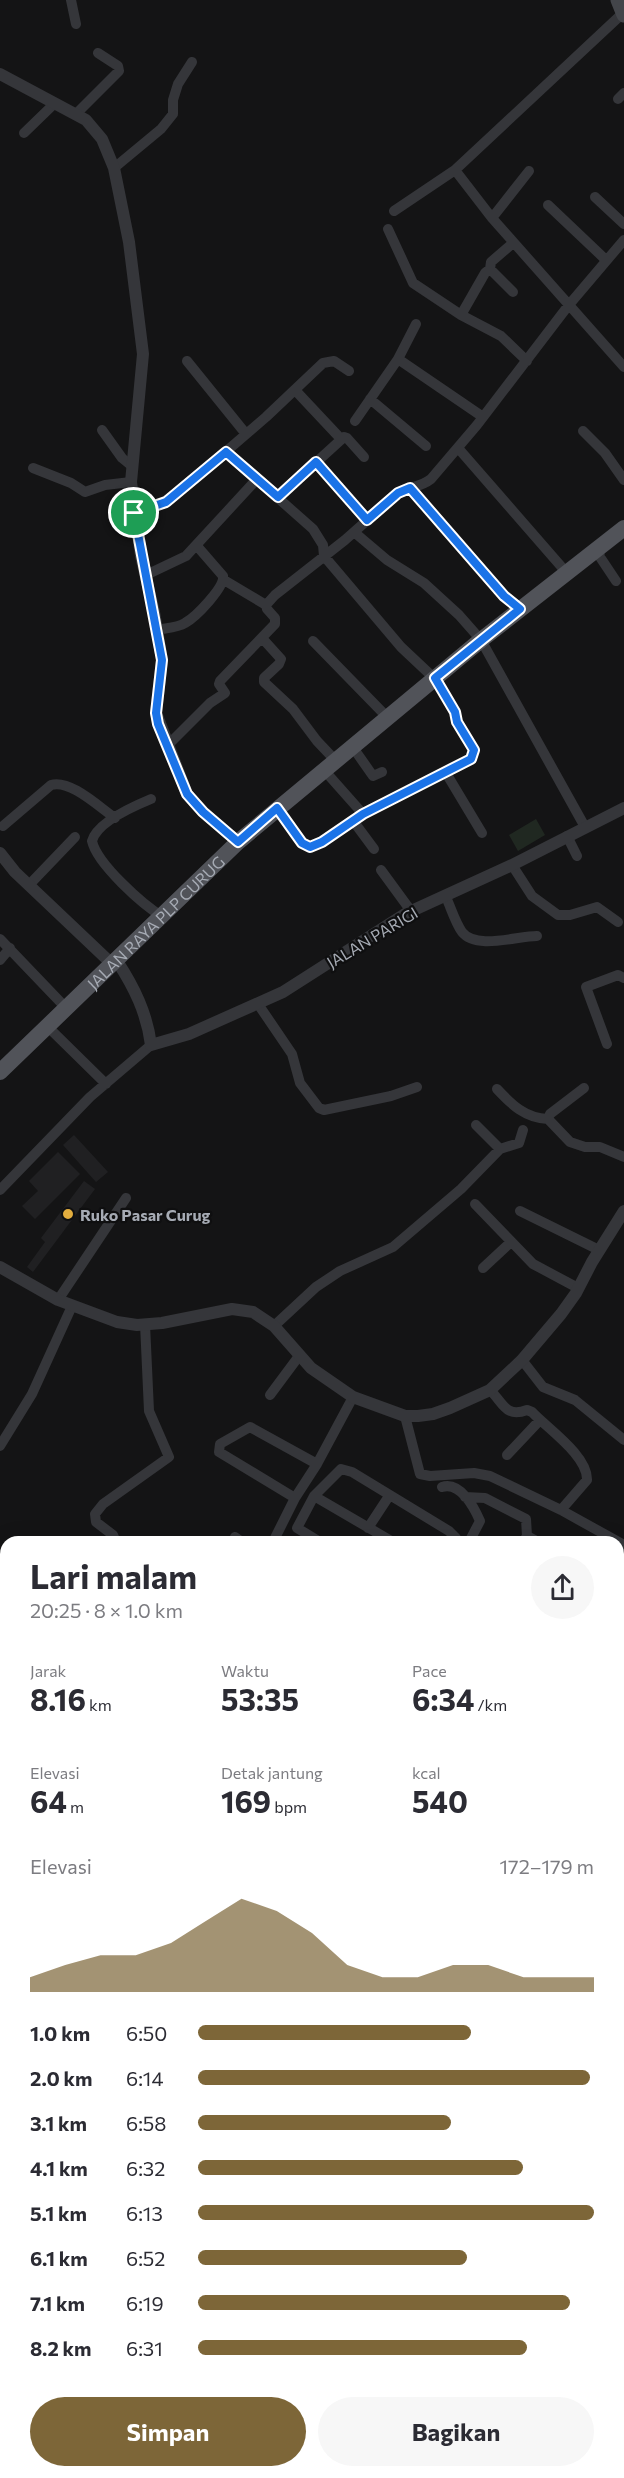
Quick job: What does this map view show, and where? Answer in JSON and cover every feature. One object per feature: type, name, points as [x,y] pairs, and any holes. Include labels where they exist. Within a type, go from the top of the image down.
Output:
[{"type":"main road","name":"JALAN RAYA PLP CURUG","points":[[1,1070],[163,917],[238,842],[277,808],[481,640],[624,528]]},
{"type":"street","points":[[70,0],[76,24]]},
{"type":"street","points":[[394,211],[455,170],[622,7]]},
{"type":"street","points":[[77,113],[118,71],[118,66],[98,52]]},
{"type":"street","points":[[114,168],[161,129],[172,114],[178,84],[192,62]]},
{"type":"street","points":[[0,74],[77,113],[86,120],[102,139],[114,168],[129,242],[143,354],[131,482],[134,513],[162,660],[156,713],[187,794],[203,812],[238,842]]},
{"type":"street","points":[[24,133],[55,103]]},
{"type":"street","points":[[455,170],[513,243],[624,367]]},
{"type":"street","points":[[492,218],[529,171]]},
{"type":"street","points":[[595,196],[622,217]]},
{"type":"street","points":[[548,206],[606,260]]},
{"type":"street","points":[[388,229],[413,283],[461,315],[501,336],[527,361]]},
{"type":"street","points":[[266,605],[275,595],[354,532],[398,493],[431,480],[483,417],[568,306],[624,240]]},
{"type":"street","points":[[461,315],[485,273],[490,269],[491,262],[513,243]]},
{"type":"street","points":[[490,269],[513,292]]},
{"type":"street","points":[[355,421],[398,359],[416,324]]},
{"type":"street","points":[[398,359],[483,417]]},
{"type":"street","points":[[188,361],[246,434]]},
{"type":"street","points":[[134,513],[166,502],[329,361],[349,371]]},
{"type":"street","points":[[295,390],[341,439]]},
{"type":"street","points":[[370,399],[426,446]]},
{"type":"street","points":[[102,430],[122,458],[133,467]]},
{"type":"street","points":[[583,431],[605,453],[624,480]]},
{"type":"street","points":[[278,497],[341,439],[347,438],[363,457]]},
{"type":"street","points":[[458,448],[566,572]]},
{"type":"street","points":[[226,452],[278,497],[318,536],[324,545],[324,556],[401,647],[435,678],[474,750],[471,759],[363,814],[322,842],[308,848],[277,808]]},
{"type":"street","points":[[316,462],[367,520]]},
{"type":"street","points":[[33,468],[71,483],[85,492],[105,485],[131,482]]},
{"type":"street","points":[[146,575],[180,559],[196,546],[257,479]]},
{"type":"street","points":[[410,488],[504,596],[520,609]]},
{"type":"street","points":[[354,532],[387,560],[424,583],[459,615],[481,640],[585,827]]},
{"type":"street","points":[[168,744],[210,703],[225,693],[219,684],[220,681],[276,622],[266,605],[224,580],[196,546]]},
{"type":"street","points":[[598,547],[600,557],[616,581]]},
{"type":"street","points":[[157,630],[185,623],[218,590],[224,580]]},
{"type":"street","points":[[262,638],[281,658],[279,664],[264,677],[264,682],[284,700],[317,741],[363,814]]},
{"type":"street","points":[[313,641],[388,718]]},
{"type":"street","points":[[352,746],[373,776],[382,772]]},
{"type":"street","points":[[446,773],[482,833]]},
{"type":"street","points":[[3,826],[51,785],[59,783],[71,787],[114,818]]},
{"type":"street","points":[[151,799],[114,818],[98,830],[92,841],[93,846],[122,883],[146,906],[163,917]]},
{"type":"street","name":"JALAN PARIGI","points":[[0,1190],[90,1097],[151,1045],[189,1034],[258,1004],[299,983],[387,924],[411,911],[446,897],[624,808]]},
{"type":"street","points":[[354,822],[374,849]]},
{"type":"street","points":[[567,836],[577,856]]},
{"type":"street","points":[[28,885],[75,837]]},
{"type":"street","points":[[1,858],[115,963],[137,995],[145,1016],[151,1045]]},
{"type":"street","points":[[512,865],[532,896],[558,915],[570,915],[596,907],[618,922]]},
{"type":"street","points":[[381,870],[411,911]]},
{"type":"street","points":[[446,897],[460,929],[469,938],[490,941],[537,936]]},
{"type":"street","points":[[0,939],[67,1009]]},
{"type":"street","points":[[0,960],[10,948]]},
{"type":"street","points":[[607,1044],[586,987],[618,975],[624,978]]},
{"type":"street","points":[[258,1004],[292,1054],[300,1083],[319,1108],[324,1110],[391,1096],[417,1087]]},
{"type":"street","points":[[48,1027],[106,1084]]},
{"type":"street","points":[[548,1119],[550,1114],[584,1088]]},
{"type":"street","points":[[497,1089],[519,1111],[533,1118],[548,1119],[570,1142],[585,1147],[600,1147],[624,1157]]},
{"type":"street","points":[[477,1125],[500,1149]]},
{"type":"street","points":[[274,1326],[316,1287],[340,1271],[386,1253],[461,1189],[500,1149],[519,1143],[524,1130]]},
{"type":"street","points":[[58,1300],[126,1198]]},
{"type":"street","points":[[475,1204],[533,1264],[578,1288]]},
{"type":"street","points":[[520,1211],[599,1250]]},
{"type":"street","points":[[0,1267],[58,1300],[117,1322],[145,1324],[232,1309],[253,1312],[274,1326],[311,1368],[353,1397],[405,1416],[433,1414],[490,1390],[522,1360],[561,1314],[624,1211]]},
{"type":"street","points":[[483,1268],[511,1242]]},
{"type":"street","points":[[0,1446],[32,1394],[72,1306]]},
{"type":"street","points":[[113,1536],[96,1522],[95,1514],[103,1504],[169,1457],[149,1411],[145,1324]]},
{"type":"street","points":[[270,1395],[299,1356]]},
{"type":"street","points":[[522,1360],[543,1387],[549,1391],[563,1393],[575,1400],[624,1440]]},
{"type":"street","points":[[490,1390],[512,1413],[517,1414],[529,1410],[540,1419],[574,1453],[586,1472],[586,1481],[561,1510]]},
{"type":"street","points":[[276,1536],[353,1397]]},
{"type":"street","points":[[405,1416],[420,1474],[430,1476],[474,1473],[490,1476],[561,1510],[608,1536]]},
{"type":"street","points":[[507,1455],[540,1419]]},
{"type":"street","points":[[295,1498],[219,1452],[220,1444],[250,1427],[317,1464]]},
{"type":"street","points":[[311,1536],[297,1528],[314,1496],[341,1469],[352,1472],[454,1536]]},
{"type":"street","points":[[442,1487],[453,1486],[465,1497],[480,1521]]},
{"type":"street","points":[[314,1496],[382,1536]]},
{"type":"street","points":[[368,1528],[389,1496]]},
{"type":"street","points":[[465,1497],[492,1500],[526,1519],[525,1536]]},
{"type":"street","points":[[471,1536],[492,1500]]},
{"type":"shaded area","points":[[536,819],[545,835],[518,851],[509,835]]},
{"type":"shaded area","name":"Ruko Pasar Curug","points":[[74,1135],[108,1172],[96,1182],[63,1145]]},
{"type":"shaded area","name":"Ruko Pasar Curug","points":[[58,1152],[80,1174],[35,1219],[22,1206],[38,1191],[29,1181]]},
{"type":"shaded area","name":"Ruko Pasar Curug","points":[[84,1181],[95,1189],[33,1272],[27,1267],[45,1242],[41,1238]]},
{"type":"place","name":"Ruko Pasar Curug","points":[[68,1214]]},
{"type":"route","points":[[226,452],[278,497],[316,462],[367,520],[398,493],[410,488],[504,596],[520,609],[435,678],[474,750],[471,759],[363,814],[322,842],[308,848],[277,808],[238,842],[203,812],[187,794],[158,724],[156,713],[162,660],[134,513],[166,502],[226,452]]}]
